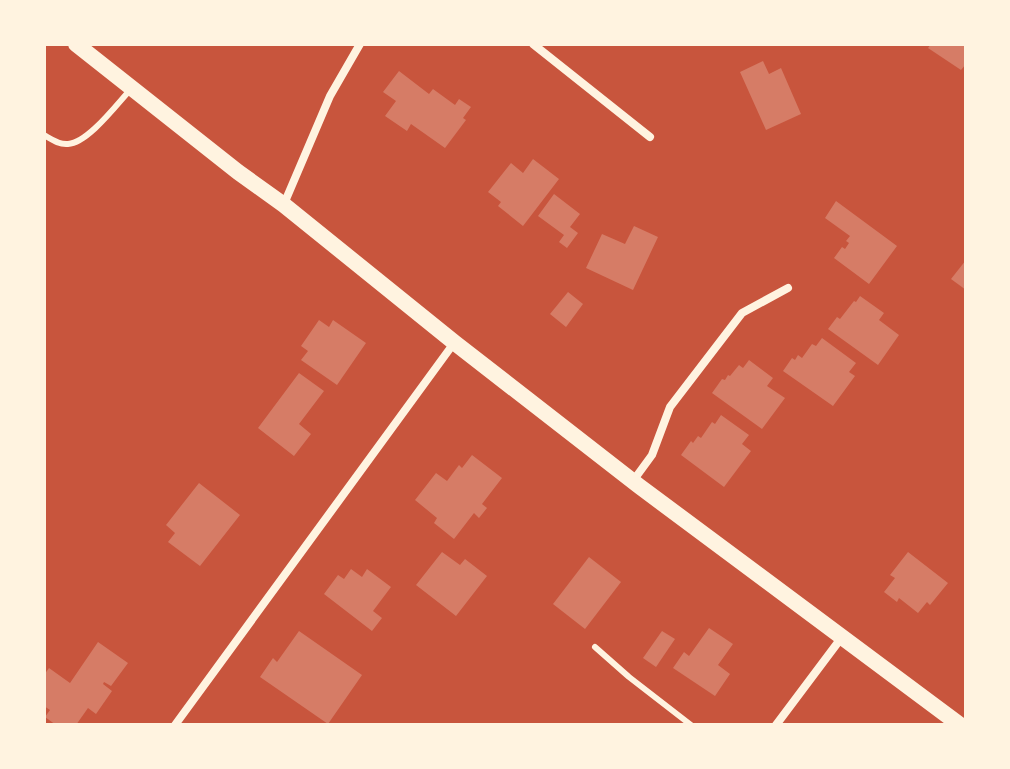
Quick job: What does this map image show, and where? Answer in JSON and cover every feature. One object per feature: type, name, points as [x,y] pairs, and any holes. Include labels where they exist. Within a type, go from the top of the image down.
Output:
[{"type":"main road","points":[[76,44],[633,481],[960,725]]},
{"type":"street","points":[[284,205],[330,96],[360,44]]},
{"type":"street","points":[[533,44],[650,137]]},
{"type":"street","points":[[633,481],[652,455],[670,407],[742,313],[788,288]]},
{"type":"street","points":[[175,725],[455,343]]},
{"type":"street","points":[[776,725],[842,637]]},
{"type":"lane","points":[[44,135],[64,145],[79,142],[132,88]]},
{"type":"lane","points":[[595,647],[691,725]]},
{"type":"building","points":[[931,44],[966,44],[966,64],[961,70],[928,48]]},
{"type":"building","points":[[763,61],[769,74],[781,68],[801,114],[766,130],[740,72]]},
{"type":"building","points":[[399,71],[429,94],[433,89],[455,105],[459,99],[471,107],[463,118],[466,120],[445,148],[411,124],[407,131],[385,116],[396,101],[383,92]]},
{"type":"building","points":[[533,159],[559,179],[523,226],[498,206],[501,202],[488,192],[511,163],[523,173]]},
{"type":"building","points":[[554,194],[580,214],[570,227],[578,233],[567,248],[559,242],[564,235],[538,216]]},
{"type":"building","points":[[836,201],[897,246],[869,284],[834,258],[842,247],[845,249],[850,236],[825,218]]},
{"type":"building","points":[[634,226],[658,237],[633,290],[586,268],[602,234],[625,244]]},
{"type":"building","points":[[966,260],[966,290],[951,279]]},
{"type":"building","points":[[568,292],[583,304],[566,327],[550,314]]},
{"type":"building","points":[[860,296],[884,313],[879,320],[899,335],[878,365],[828,329]]},
{"type":"building","points":[[319,320],[329,327],[333,320],[366,343],[337,385],[301,360],[308,351],[301,346]]},
{"type":"building","points":[[822,338],[856,363],[849,372],[855,376],[833,406],[783,371],[792,358],[795,360],[798,355],[802,358],[812,344],[816,346]]},
{"type":"building","points":[[749,360],[773,378],[767,386],[785,398],[762,429],[712,393],[722,379],[730,376],[739,365],[743,368]]},
{"type":"building","points":[[299,373],[324,391],[299,424],[311,434],[294,456],[258,428]]},
{"type":"building","points":[[721,415],[749,435],[742,444],[751,451],[724,487],[681,455],[691,441],[693,443],[698,436],[701,438]]},
{"type":"building","points":[[472,455],[502,478],[482,504],[487,508],[479,518],[474,513],[454,539],[434,523],[437,518],[415,500],[436,473],[447,481],[459,465],[462,468]]},
{"type":"building","points":[[199,483],[240,515],[200,566],[168,542],[175,533],[166,525]]},
{"type":"building","points":[[442,552],[460,565],[465,559],[487,576],[456,616],[416,585]]},
{"type":"building","points":[[908,552],[948,583],[930,605],[927,602],[918,613],[899,598],[897,602],[884,592],[895,578],[890,575]]},
{"type":"building","points":[[589,557],[621,582],[585,629],[553,604]]},
{"type":"building","points":[[351,569],[362,577],[367,569],[391,587],[373,611],[382,618],[372,631],[324,594],[338,575],[344,579]]},
{"type":"building","points":[[709,628],[733,644],[718,665],[730,674],[715,696],[673,668],[684,652],[689,656]]},
{"type":"building","points":[[299,631],[362,675],[328,724],[260,677],[273,658],[277,662]]},
{"type":"building","points":[[662,631],[675,639],[656,667],[643,658]]},
{"type":"building","points":[[98,642],[128,663],[111,686],[104,682],[112,691],[96,714],[88,708],[76,725],[56,725],[45,717],[50,710],[44,706],[44,675],[49,668],[70,683]]}]
